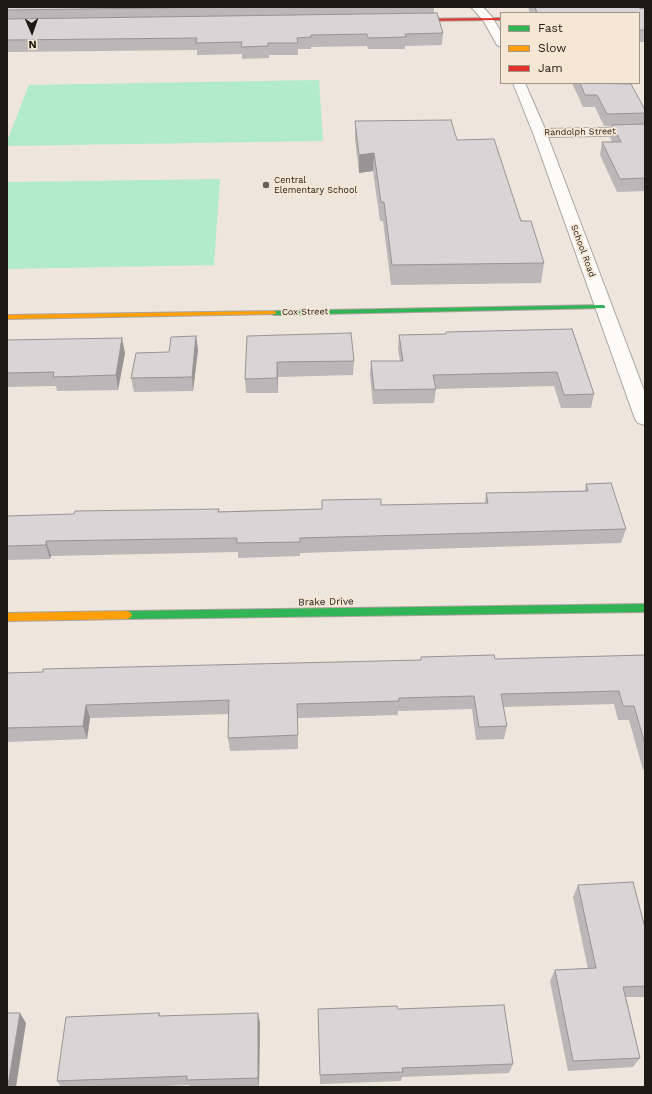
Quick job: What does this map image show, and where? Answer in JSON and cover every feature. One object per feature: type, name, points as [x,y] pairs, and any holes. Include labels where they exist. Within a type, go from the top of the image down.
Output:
[{"type":"street","points":[[477,7],[488,19],[500,41]]},
{"type":"street","points":[[401,20],[500,19]]},
{"type":"street","name":"School Road","points":[[519,84],[540,133],[645,419]]},
{"type":"street","name":"Randolph Street","points":[[540,133],[645,131]]},
{"type":"street","name":"Cox Street","points":[[7,318],[603,307]]},
{"type":"street","name":"Brake Drive","points":[[7,617],[645,608]]},
{"type":"green space","points":[[319,80],[323,141],[7,146],[7,141],[29,85]]},
{"type":"green space","points":[[220,179],[214,265],[7,269],[7,182]]},
{"type":"building","points":[[7,7],[229,7],[7,10]]},
{"type":"building","points":[[535,7],[640,7],[640,9],[645,8],[645,30],[640,30],[640,12],[537,12]]},
{"type":"building","points":[[437,13],[443,33],[405,34],[406,37],[368,38],[367,34],[311,35],[311,37],[297,38],[298,43],[268,43],[268,46],[241,47],[242,42],[196,43],[197,38],[7,40],[7,19]]},
{"type":"building","points":[[580,84],[631,84],[645,110],[645,113],[607,114],[597,95],[585,95]]},
{"type":"building","points":[[451,120],[457,140],[494,139],[521,221],[531,221],[544,263],[392,265],[384,202],[381,202],[374,153],[359,155],[355,121]]},
{"type":"building","points":[[645,124],[645,178],[620,179],[602,142],[621,142],[612,125]]},
{"type":"building","points":[[572,329],[594,394],[564,395],[557,372],[433,375],[436,389],[374,390],[371,361],[403,361],[399,335],[446,334],[446,332]]},
{"type":"building","points":[[351,333],[354,361],[277,362],[277,378],[245,379],[247,336]]},
{"type":"building","points":[[196,336],[192,377],[131,378],[136,353],[169,352],[171,337]]},
{"type":"building","points":[[122,338],[116,375],[53,377],[54,372],[7,373],[7,340]]},
{"type":"building","points":[[611,483],[626,529],[300,538],[300,542],[237,543],[237,538],[46,541],[46,545],[7,546],[7,516],[74,514],[75,511],[219,509],[218,512],[322,509],[322,500],[381,499],[381,505],[488,503],[486,493],[588,491],[586,484]]},
{"type":"building","points":[[494,655],[495,659],[645,655],[645,744],[634,706],[623,706],[619,691],[501,694],[507,726],[479,727],[474,696],[399,698],[399,701],[297,704],[298,735],[228,738],[229,700],[86,705],[83,726],[7,728],[7,673],[43,672],[43,669],[421,660],[421,657]]},
{"type":"building","points":[[633,882],[645,928],[645,986],[623,987],[640,1058],[573,1061],[555,970],[596,968],[578,885]]},
{"type":"building","points":[[504,1005],[513,1064],[402,1068],[403,1072],[320,1075],[318,1009],[397,1006],[398,1009]]},
{"type":"building","points":[[7,1013],[20,1013],[8,1085],[7,1085]]},
{"type":"building","points":[[159,1013],[159,1016],[258,1013],[258,1078],[187,1080],[187,1076],[57,1081],[66,1017]]},
{"type":"traffic: fast","points":[[274,313],[603,307]]},
{"type":"traffic: fast","points":[[127,615],[645,608]]},
{"type":"traffic: slow","points":[[7,317],[274,313]]},
{"type":"traffic: slow","points":[[7,617],[127,615]]},
{"type":"traffic: jam","points":[[408,20],[500,19]]},
{"type":"place","name":"Central Elementary School","points":[[266,185]]}]
